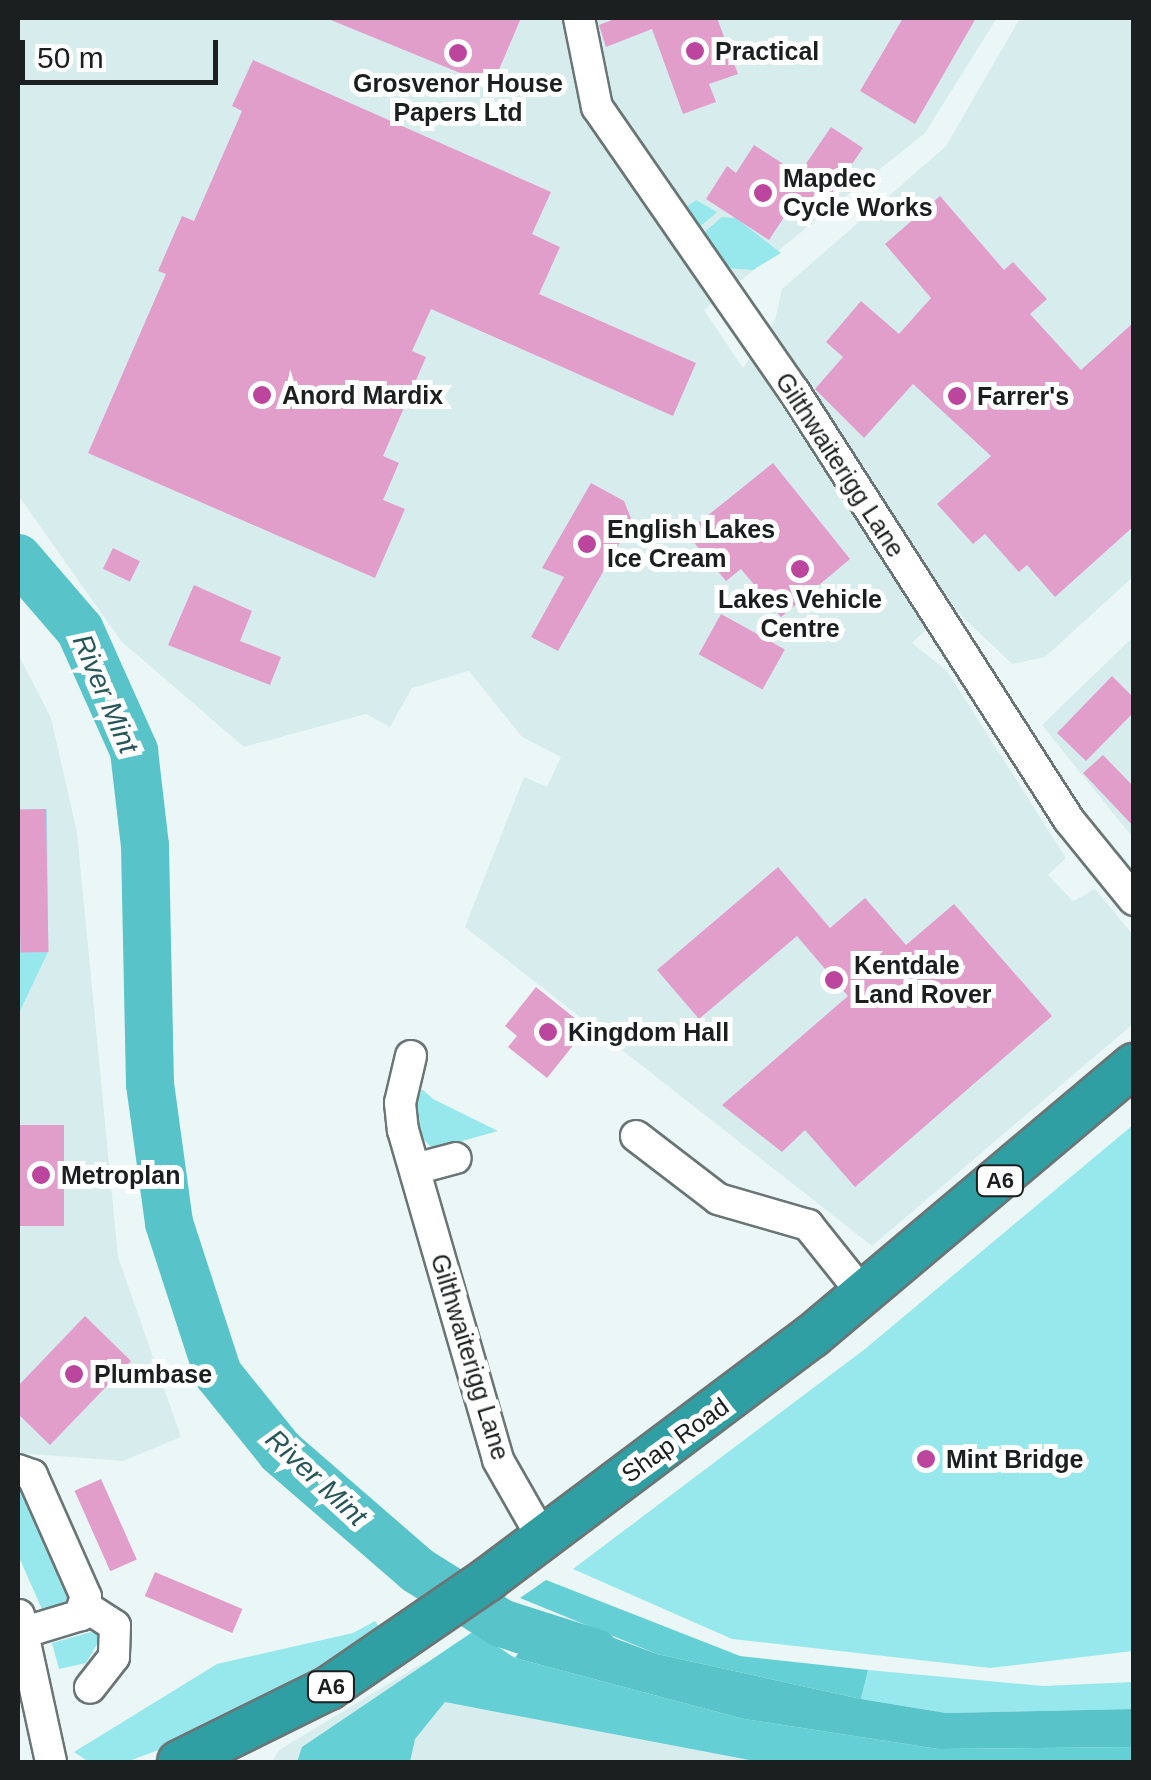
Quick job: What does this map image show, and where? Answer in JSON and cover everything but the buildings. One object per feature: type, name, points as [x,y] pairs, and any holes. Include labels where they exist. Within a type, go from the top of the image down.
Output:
[{"type":"highway","name":"Shap Road","points":[[179,1762],[227,1753],[432,1619],[863,1294],[1134,1065]]},
{"type":"street","name":"Gilthwaiterigg Lane","points":[[579,18],[597,107],[794,392],[1069,820],[1134,900]]},
{"type":"street","name":"Gilthwaiterigg Lane","points":[[412,1056],[400,1104],[415,1169],[498,1460],[542,1537]]},
{"type":"street","points":[[636,1136],[718,1200],[808,1225],[863,1294]]},
{"type":"street","points":[[415,1169],[456,1158]]},
{"type":"street","points":[[18,1470],[32,1475],[84,1605],[115,1626],[114,1656],[90,1688]]},
{"type":"street","points":[[51,1762],[21,1622],[81,1615],[84,1605]]},
{"type":"shaded area","points":[[18,18],[997,18],[925,133],[704,310],[743,368],[775,320],[782,289],[946,146],[1020,18],[1133,18],[1133,577],[1045,657],[1012,664],[951,606],[912,643],[947,671],[1066,858],[1048,875],[1073,901],[1095,889],[1133,935],[1133,1024],[872,1246],[465,927],[524,777],[547,787],[561,757],[522,737],[469,671],[412,688],[390,727],[366,714],[244,747],[121,641],[18,495]]},
{"type":"shaded area","points":[[696,200],[717,212],[696,230],[683,209]]},
{"type":"shaded area","points":[[722,217],[736,218],[781,253],[753,270],[725,268],[701,235]]},
{"type":"shaded area","points":[[1133,637],[1133,838],[1042,725]]},
{"type":"shaded area","points":[[18,654],[51,718],[77,832],[118,1257],[181,1437],[123,1461],[18,1453]]},
{"type":"shaded area","points":[[47,809],[48,952],[18,1015],[18,810]]},
{"type":"shaded area","points":[[422,1089],[433,1099],[498,1131],[433,1149],[418,1134],[414,1111]]},
{"type":"shaded area","name":"Mint Bridge","points":[[1133,1125],[1133,1651],[990,1668],[732,1639],[573,1569],[865,1349]]},
{"type":"shaded area","points":[[18,1481],[69,1592],[70,1604],[45,1616],[18,1555]]},
{"type":"shaded area","points":[[546,1580],[740,1656],[868,1670],[861,1699],[657,1654],[520,1598]]},
{"type":"shaded area","points":[[547,1613],[657,1654],[861,1699],[946,1713],[1133,1709],[1133,1747],[938,1749],[744,1719],[515,1658]]},
{"type":"shaded area","points":[[375,1621],[382,1630],[312,1676],[175,1744],[126,1762],[89,1762],[74,1752],[217,1664],[353,1633]]},
{"type":"shaded area","points":[[474,1631],[515,1658],[744,1719],[938,1749],[1134,1747],[1133,1762],[760,1762],[445,1702],[415,1739],[410,1762],[297,1762],[302,1747]]},
{"type":"shaded area","points":[[91,1632],[102,1636],[86,1663],[59,1669],[52,1643]]},
{"type":"shaded area","points":[[423,1663],[531,1690],[906,1762],[272,1762],[279,1750]]},
{"type":"shaded area","points":[[868,1670],[1043,1686],[1133,1682],[1133,1709],[946,1713],[861,1699]]},
{"type":"waterway","name":"River Mint","points":[[18,558],[80,630],[134,751],[145,846],[150,1084],[169,1223],[218,1374],[281,1452],[417,1570],[501,1623],[595,1653]]},
{"type":"place","name":"Practical","points":[[695,51]]},
{"type":"place","name":"Grosvenor House Papers Ltd","points":[[458,53]]},
{"type":"place","name":"Mapdec Cycle Works","points":[[763,193]]},
{"type":"place","name":"Anord Mardix","points":[[262,395]]},
{"type":"place","name":"Farrer's","points":[[957,396]]},
{"type":"place","name":"English Lakes Ice Cream","points":[[587,544]]},
{"type":"place","name":"Lakes Vehicle Centre","points":[[800,569]]},
{"type":"place","name":"Kentdale Land Rover","points":[[834,980]]},
{"type":"place","name":"Kingdom Hall","points":[[548,1032]]},
{"type":"place","name":"Metroplan","points":[[41,1175]]},
{"type":"place","name":"Plumbase","points":[[74,1374]]},
{"type":"place","name":"Mint Bridge","points":[[926,1459]]}]
